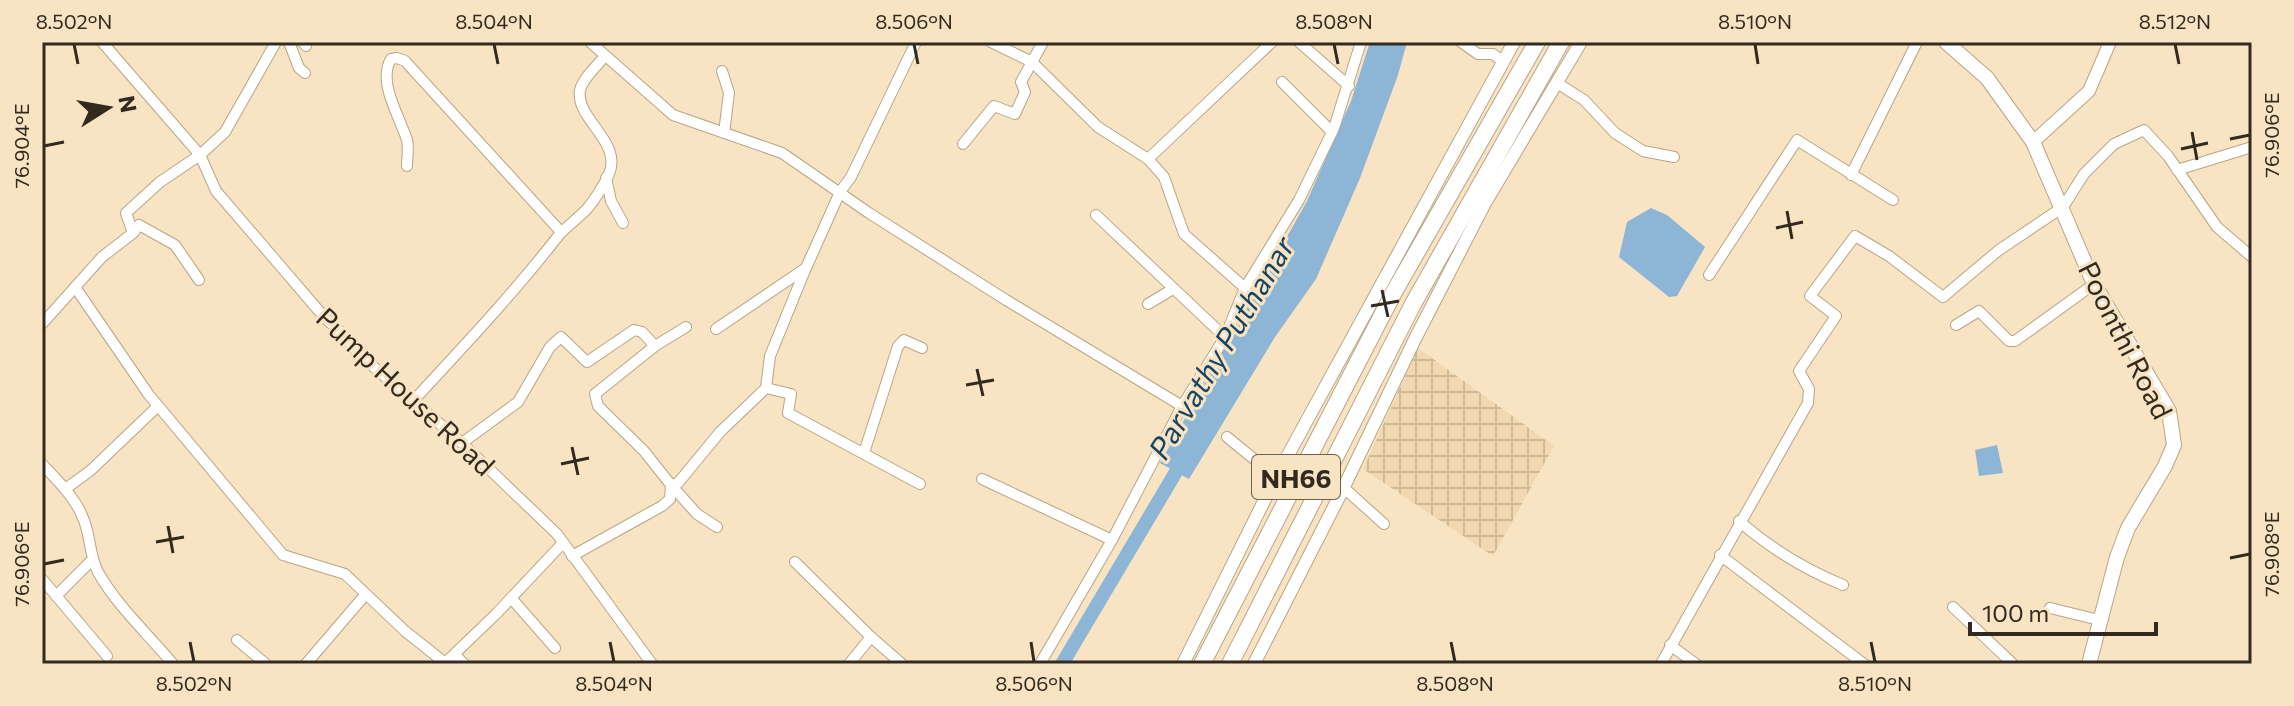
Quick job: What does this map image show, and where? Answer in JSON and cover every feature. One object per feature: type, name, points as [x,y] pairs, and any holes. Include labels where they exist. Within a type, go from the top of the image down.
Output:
[{"type":"highway","name":"NH66","points":[[1202,664],[1394,292],[1537,42]]},
{"type":"highway","name":"NH66","points":[[1230,664],[1413,304],[1561,42]]},
{"type":"main road","name":"Poonthi Road","points":[[1946,42],[1987,78],[2033,142],[2094,284],[2169,411],[2174,445],[2128,528],[2117,557],[2089,664]]},
{"type":"street","name":"Pump House Road","points":[[102,42],[200,155],[216,191],[325,318],[361,356],[462,443],[557,534],[645,661]]},
{"type":"street","points":[[133,233],[126,213],[160,182],[200,155],[225,132],[276,42]]},
{"type":"street","points":[[289,42],[299,68],[305,73]]},
{"type":"street","points":[[590,42],[673,115],[782,153],[1006,300],[1184,408]]},
{"type":"street","points":[[671,485],[678,483],[720,432],[766,388],[770,356],[806,268],[840,192],[851,177],[916,42]]},
{"type":"street","points":[[991,42],[1032,62],[1098,127],[1148,159],[1164,177],[1184,234],[1245,288]]},
{"type":"street","points":[[963,144],[994,106],[1015,114],[1025,92],[1021,82],[1043,42]]},
{"type":"street","points":[[1299,42],[1349,86]]},
{"type":"street","points":[[1040,664],[1225,337],[1245,288],[1299,200],[1332,132],[1361,42]]},
{"type":"street","points":[[1461,42],[1478,54],[1493,54],[1502,61]]},
{"type":"street","points":[[1183,664],[1276,477],[1514,42]]},
{"type":"street","points":[[1254,664],[1478,217],[1581,42]]},
{"type":"street","points":[[1851,175],[1917,42]]},
{"type":"street","points":[[2033,142],[2089,91],[2110,42]]},
{"type":"street","points":[[1148,159],[1265,44]]},
{"type":"street","points":[[413,401],[547,253],[561,232],[587,209],[606,178],[612,161],[580,98],[580,88],[605,56]]},
{"type":"street","points":[[407,166],[408,143],[393,111],[387,75],[391,59],[397,58],[405,61],[561,232]]},
{"type":"street","points":[[722,71],[729,93],[724,133]]},
{"type":"street","points":[[1282,82],[1332,132]]},
{"type":"street","points":[[1557,83],[1584,100],[1615,133],[1643,151],[1674,157]]},
{"type":"street","points":[[1661,664],[1808,403],[1809,389],[1799,371],[1836,316],[1810,296],[1855,236],[1889,256],[1943,297],[1999,250],[2063,207],[2084,174],[2114,144],[2144,130],[2168,156],[2217,227],[2251,255]]},
{"type":"street","points":[[1709,275],[1797,140],[1893,200]]},
{"type":"street","points":[[2177,170],[2252,147]]},
{"type":"street","points":[[606,178],[611,201],[623,223]]},
{"type":"street","points":[[1096,215],[1225,337]]},
{"type":"street","points":[[42,324],[102,257],[139,225],[175,245],[199,280]]},
{"type":"street","points":[[716,329],[806,268]]},
{"type":"street","points":[[1956,325],[1979,311],[2009,341],[2015,341],[2094,284]]},
{"type":"street","points":[[75,287],[158,406],[283,555],[345,574],[445,664],[512,599],[562,544]]},
{"type":"street","points":[[1148,304],[1173,289]]},
{"type":"street","points":[[686,327],[655,346],[600,389],[595,399],[697,514],[717,527]]},
{"type":"street","points":[[462,443],[518,402],[550,347],[561,337],[587,362],[634,330],[642,332],[655,346]]},
{"type":"street","points":[[864,453],[898,346],[904,340],[922,348]]},
{"type":"street","points":[[766,388],[791,394],[788,413],[920,484]]},
{"type":"street","points":[[65,489],[90,471],[158,406]]},
{"type":"street","points":[[1227,437],[1276,477]]},
{"type":"street","points":[[42,464],[65,489],[83,516],[92,560],[117,599],[173,664]]},
{"type":"street","points":[[982,479],[1112,540]]},
{"type":"street","points":[[572,556],[662,506],[670,499],[671,485]]},
{"type":"street","points":[[1343,487],[1384,524]]},
{"type":"street","points":[[1739,521],[1767,545],[1799,565],[1843,585]]},
{"type":"street","points":[[1720,555],[1864,664]]},
{"type":"street","points":[[56,596],[92,560]]},
{"type":"street","points":[[795,562],[902,664]]},
{"type":"street","points":[[42,579],[107,656]]},
{"type":"street","points":[[306,664],[365,595]]},
{"type":"street","points":[[512,599],[555,648]]},
{"type":"street","points":[[1953,607],[2013,664]]},
{"type":"street","points":[[2050,608],[2099,620]]},
{"type":"street","points":[[849,664],[871,637]]},
{"type":"street","points":[[237,640],[266,664]]},
{"type":"street","points":[[1670,645],[1696,664]]},
{"type":"street","points":[[455,655],[464,664]]},
{"type":"shaded area","points":[[1418,348],[1554,446],[1493,556],[1363,469]]},
{"type":"water","points":[[1370,42],[1407,42],[1360,178],[1316,279],[1275,337],[1189,479],[1160,463],[1307,201],[1351,101]]},
{"type":"water","points":[[1651,208],[1667,215],[1705,247],[1677,296],[1669,297],[1619,257],[1627,222]]},
{"type":"water","points":[[1997,445],[2003,473],[1979,476],[1975,450]]},
{"type":"waterway","name":"Parvathy Puthanar","points":[[1062,664],[1186,455]]}]
